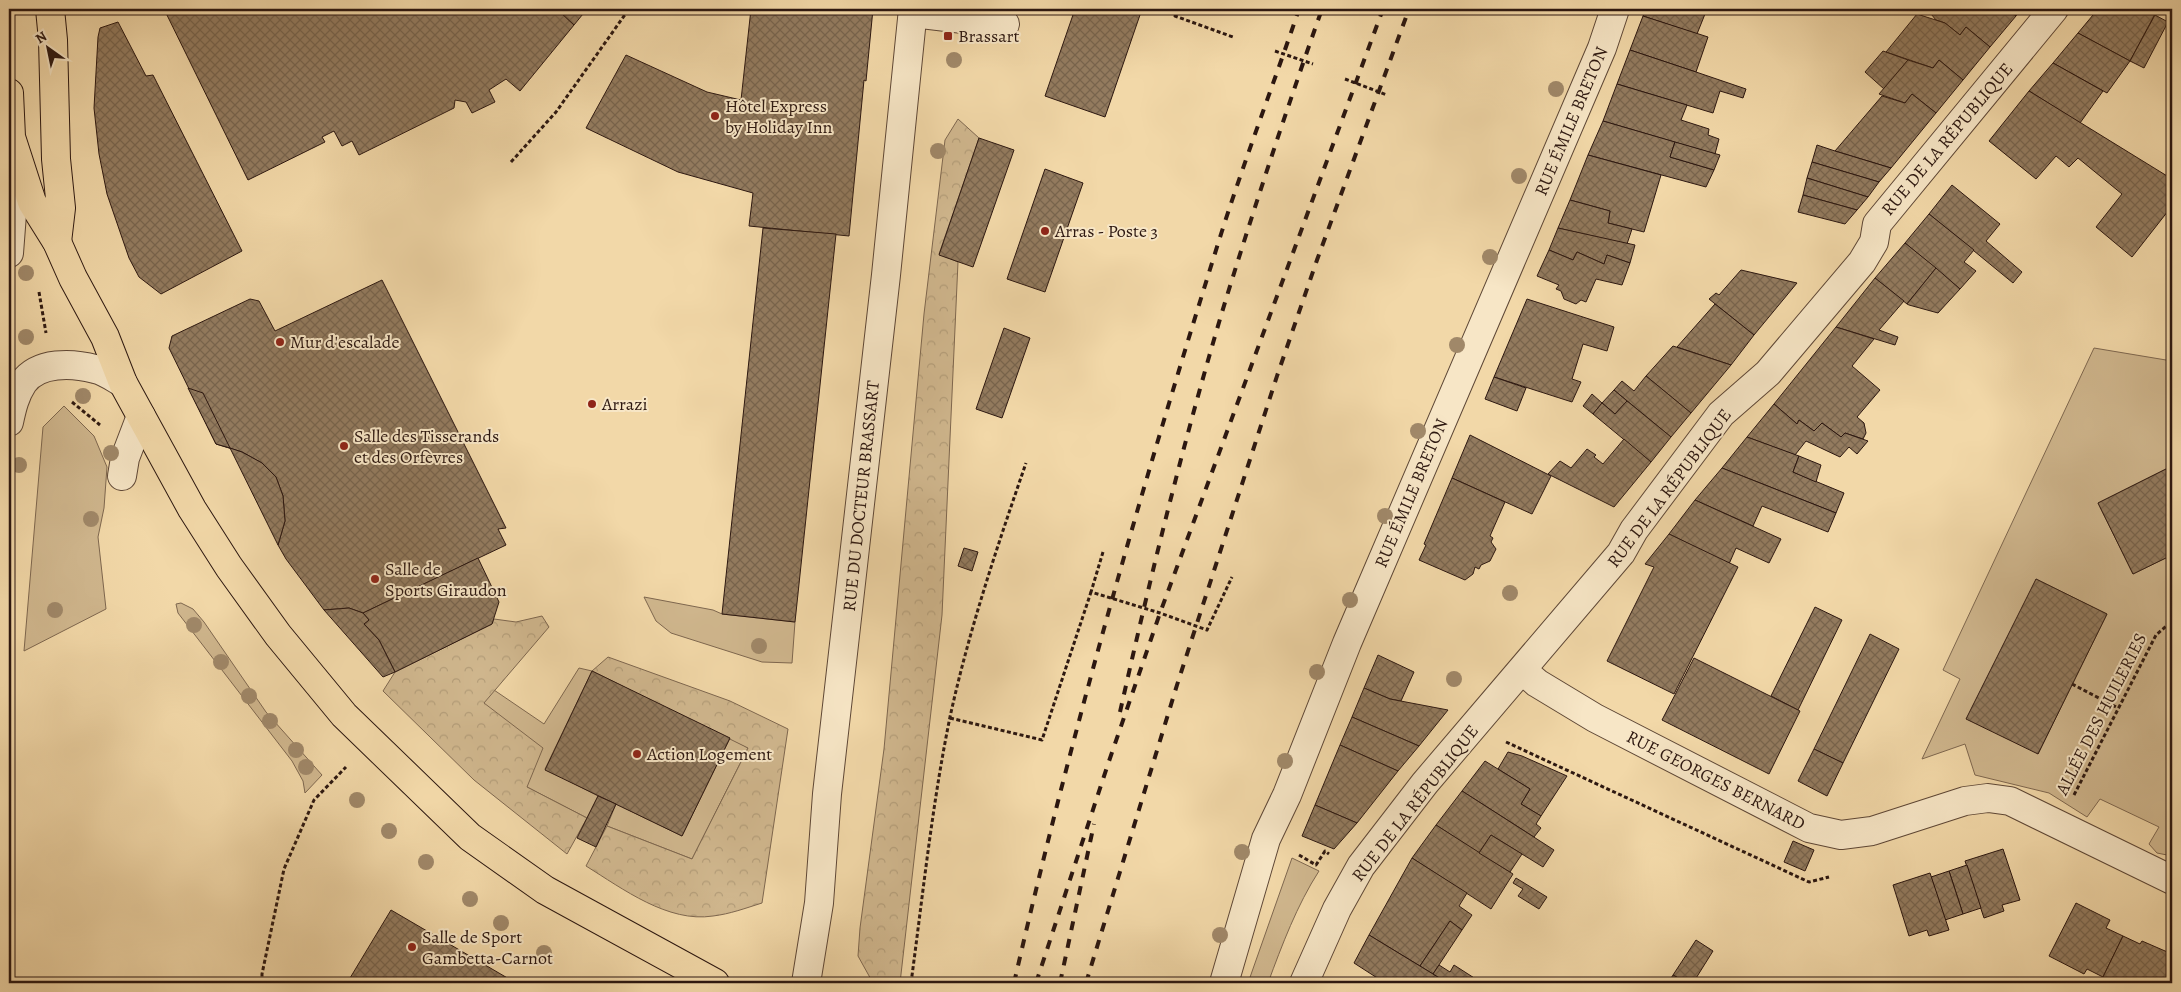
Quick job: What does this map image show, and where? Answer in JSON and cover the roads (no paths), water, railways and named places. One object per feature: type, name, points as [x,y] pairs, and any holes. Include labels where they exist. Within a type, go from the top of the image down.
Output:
[{"type":"main road","points":[[50,9],[54,40],[56,159],[61,208],[57,242]]},
{"type":"main road","points":[[54,40],[58,9]]},
{"type":"main road","points":[[9,93],[12,138],[32,202],[57,242],[73,278],[105,337],[123,383],[198,517],[229,567],[278,635],[344,715],[470,837],[545,890],[715,983]]},
{"type":"street","name":"RUE ÉMILE BRETON","points":[[1224,983],[1266,839],[1287,795],[1347,643],[1602,48],[1615,9]]},
{"type":"street","name":"RUE DE LA RÉPUBLIQUE","points":[[1304,983],[1337,909],[1356,874],[1425,783],[1523,671],[1621,553],[1634,530],[1721,414],[1768,373],[1862,262],[1874,242],[1877,224],[2054,9]]},
{"type":"street","points":[[913,11],[1005,24]]},
{"type":"street","name":"RUE DU DOCTEUR BRASSART","points":[[806,983],[819,903],[827,794],[885,285],[913,11]]},
{"type":"street","points":[[9,253],[13,201],[12,138]]},
{"type":"street","points":[[9,422],[13,402],[24,381],[51,365],[96,369],[123,383]]},
{"type":"street","points":[[122,476],[125,458],[141,416]]},
{"type":"street","name":"RUE GEORGES BERNARD","points":[[1523,671],[1537,683],[1595,718],[1809,828],[1841,835],[1872,831],[1965,802],[1988,798],[2010,801],[2172,880]]},
{"type":"railway","points":[[1014,983],[1060,794],[1137,511],[1222,231],[1299,9]]},
{"type":"railway","points":[[1120,712],[1169,505],[1196,402],[1226,299],[1322,9]]},
{"type":"railway","points":[[1036,983],[1160,613],[1383,9]]},
{"type":"railway","points":[[1086,983],[1177,685],[1277,376],[1317,260],[1409,9]]},
{"type":"railway","points":[[1060,983],[1094,824]]},
{"type":"place","name":"Brassart","points":[[948,36]]},
{"type":"place","name":"Hôtel Express by Holiday Inn","points":[[715,116]]},
{"type":"place","name":"Arras - Poste 3","points":[[1045,231]]},
{"type":"place","name":"Mur d'escalade","points":[[280,342]]},
{"type":"place","name":"Arrazi","points":[[592,404]]},
{"type":"place","name":"Salle des Tisserands et des Orfèvres","points":[[344,446]]},
{"type":"place","name":"Salle de Sports Giraudon","points":[[375,579]]},
{"type":"place","name":"Action Logement","points":[[637,754]]},
{"type":"place","name":"Salle de Sport Gambetta-Carnot","points":[[412,947]]}]
